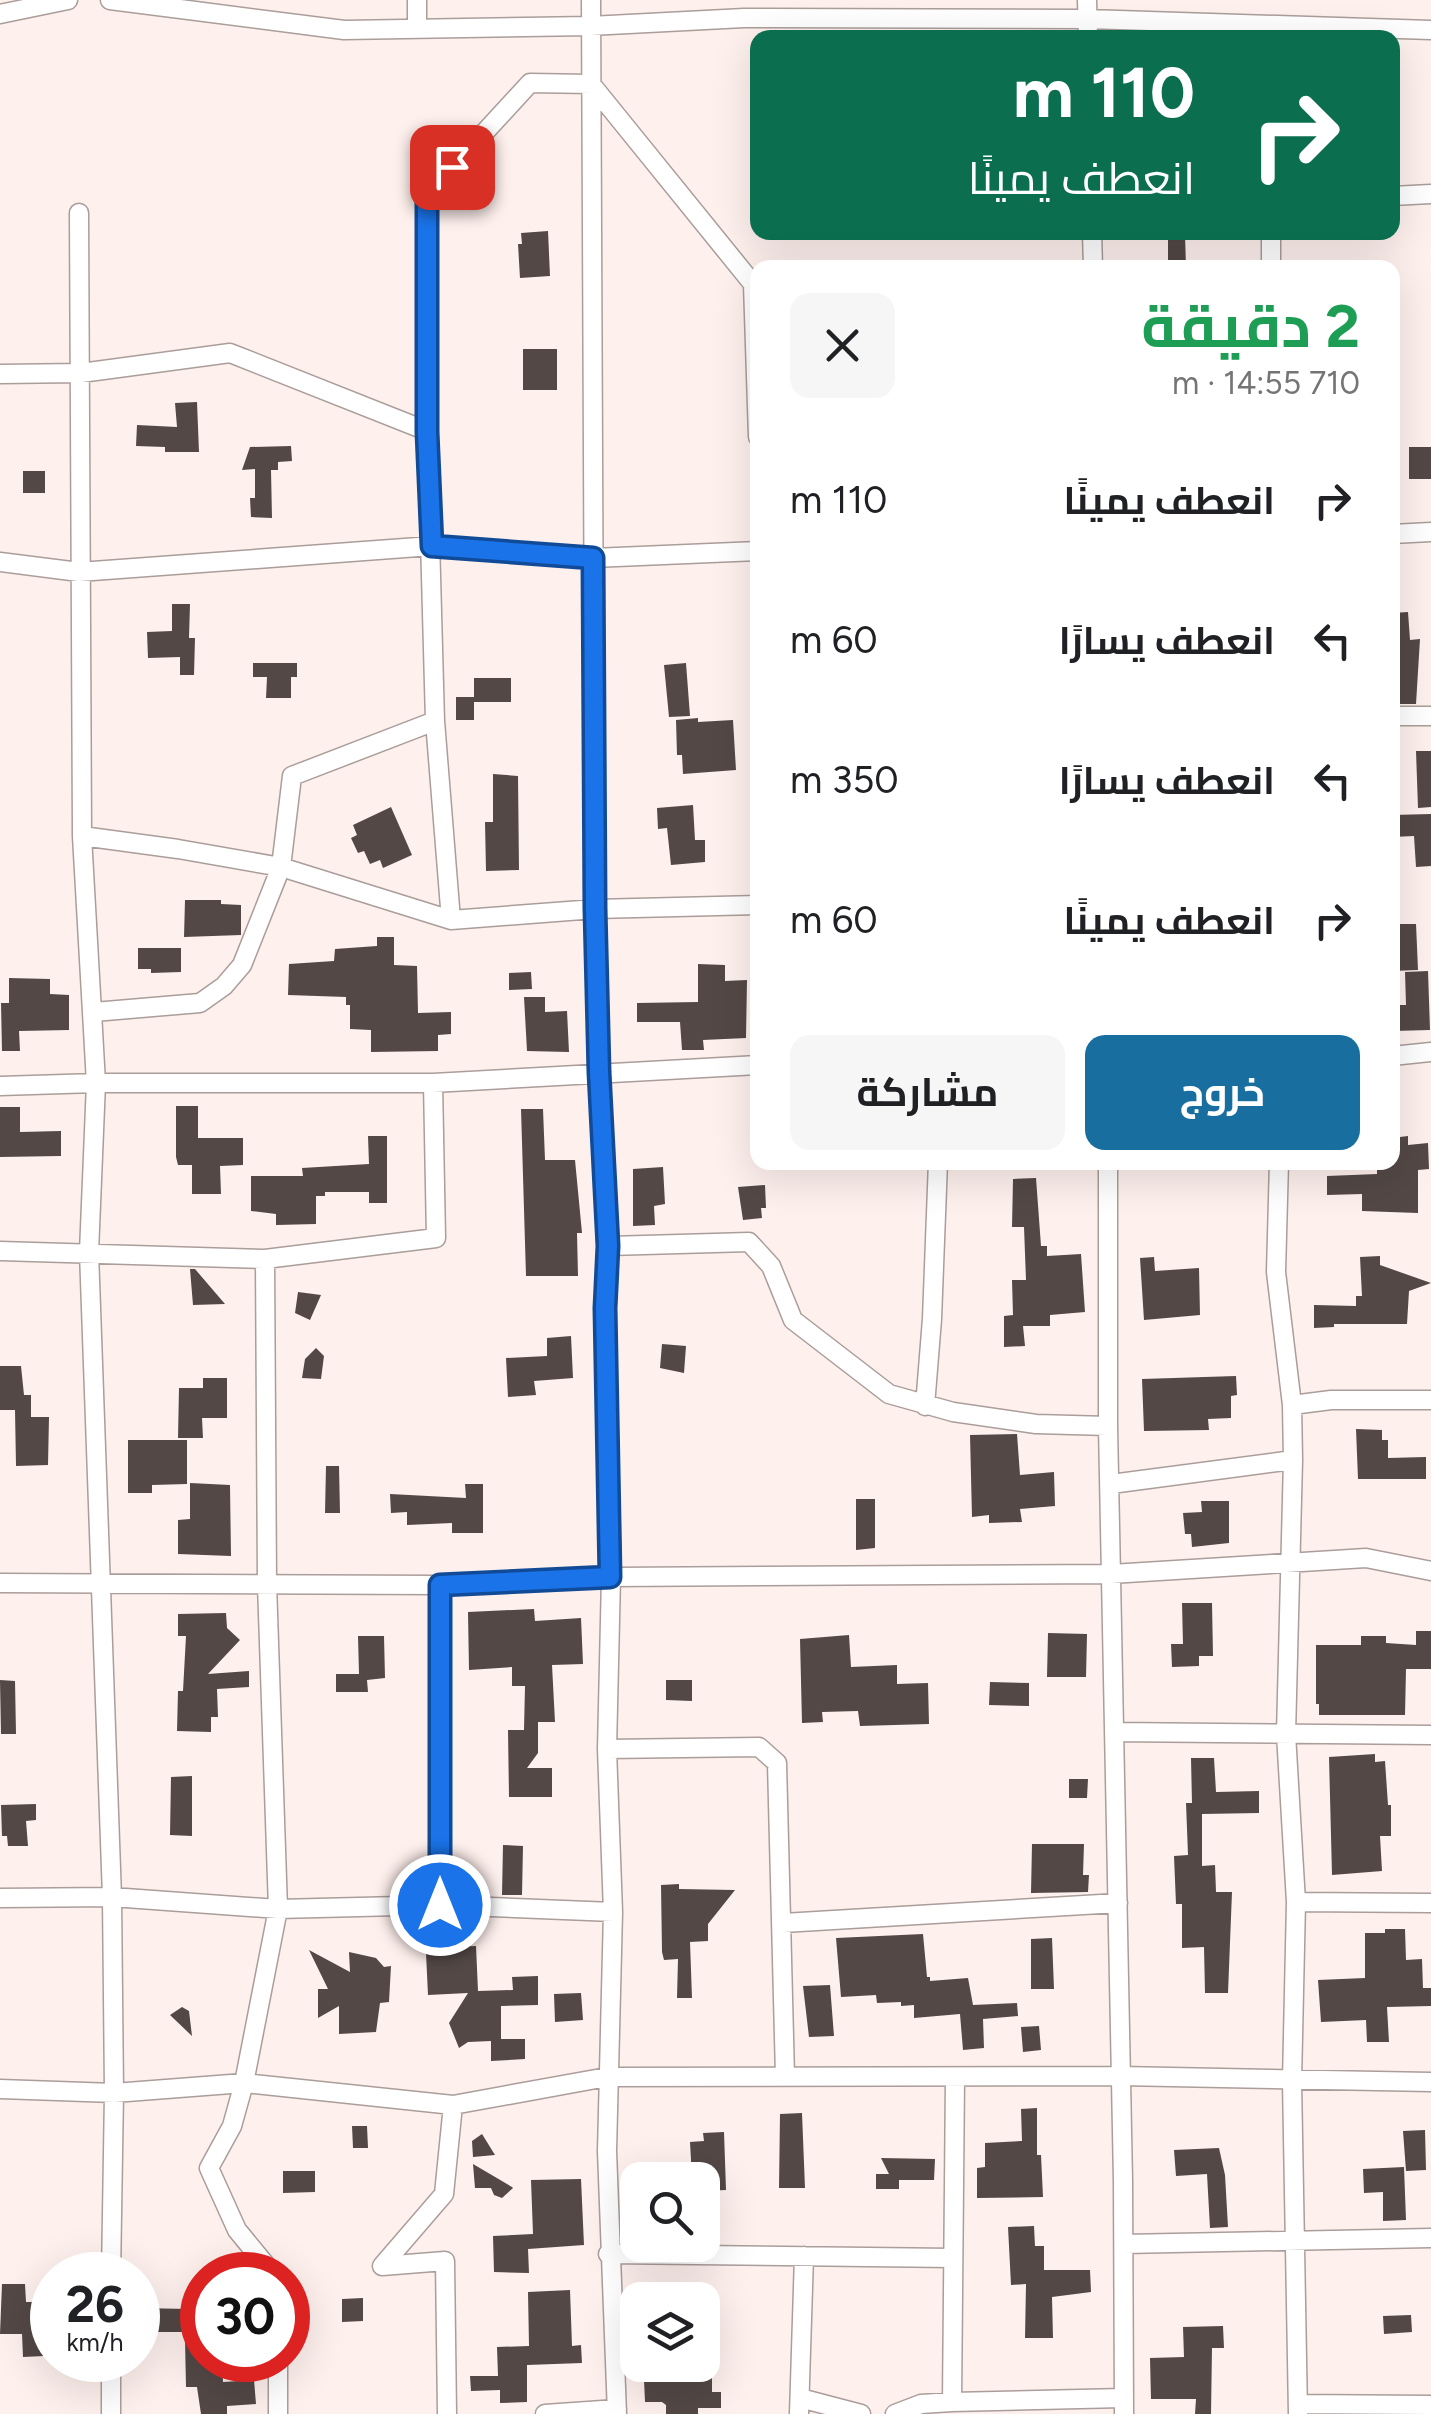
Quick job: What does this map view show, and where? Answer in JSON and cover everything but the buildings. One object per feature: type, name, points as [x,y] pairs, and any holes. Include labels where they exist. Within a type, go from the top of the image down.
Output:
[{"type":"street","points":[[0,14],[68,0]]},
{"type":"street","points":[[110,0],[344,30],[590,26],[744,18],[1088,19],[1431,30]]},
{"type":"street","points":[[416,0],[416,29]]},
{"type":"street","points":[[544,2414],[617,2412],[608,2254],[606,2077],[613,1912],[607,1749],[608,1246],[595,909],[590,0]]},
{"type":"street","points":[[451,920],[435,721],[427,432],[427,195],[530,84],[591,84]]},
{"type":"street","points":[[591,84],[750,279]]},
{"type":"street","points":[[1400,196],[1431,194]]},
{"type":"street","points":[[79,213],[82,836],[96,1082],[89,1252],[112,1896],[111,2252]]},
{"type":"street","points":[[0,374],[81,373],[230,353],[427,432]]},
{"type":"street","points":[[1400,534],[1431,532]]},
{"type":"street","points":[[0,562],[78,572],[432,546],[593,558],[750,551]]},
{"type":"street","points":[[1400,716],[1431,716]]},
{"type":"street","points":[[94,1012],[200,1003],[224,986],[242,965],[281,867],[292,776],[435,721]]},
{"type":"street","points":[[82,836],[281,867],[451,920],[595,909],[750,905]]},
{"type":"street","points":[[1400,1055],[1431,1052]]},
{"type":"street","points":[[0,1086],[96,1082],[433,1083],[750,1065]]},
{"type":"street","points":[[0,1251],[265,1259],[436,1238],[433,1083]]},
{"type":"street","points":[[924,1406],[938,1170]]},
{"type":"street","points":[[895,2414],[921,2404],[952,2402],[1124,2406],[1108,1426],[1108,1170]]},
{"type":"street","points":[[1280,1170],[1276,1272],[1292,1406],[1286,1734],[1296,1902],[1292,2081],[1298,2409],[1431,2405]]},
{"type":"street","points":[[608,1246],[749,1242],[772,1266],[794,1320],[889,1394],[924,1406],[1036,1424],[1108,1426]]},
{"type":"street","points":[[255,2252],[237,2230],[209,2168],[232,2126],[244,2082],[278,1909],[267,1584],[265,1259]]},
{"type":"street","points":[[1292,1406],[1331,1400],[1431,1400]]},
{"type":"street","points":[[1111,1484],[1292,1460]]},
{"type":"street","points":[[0,1582],[440,1585],[610,1577],[1111,1574],[1366,1558],[1431,1570]]},
{"type":"street","points":[[440,1585],[440,1905]]},
{"type":"street","points":[[1114,1732],[1431,1735]]},
{"type":"street","points":[[607,1749],[759,1747],[773,1756],[780,1770],[785,2076]]},
{"type":"street","points":[[0,1898],[112,1896],[278,1909],[440,1905],[613,1912]]},
{"type":"street","points":[[1296,1902],[1431,1903]]},
{"type":"street","points":[[783,1923],[1118,1903]]},
{"type":"street","points":[[0,2088],[114,2093],[244,2082],[452,2105],[606,2077],[1120,2076],[1431,2082]]},
{"type":"street","points":[[952,2402],[955,2077]]},
{"type":"street","points":[[448,2414],[444,2261],[382,2266],[444,2194],[452,2105]]},
{"type":"street","points":[[1124,2244],[1431,2238]]},
{"type":"street","points":[[608,2254],[953,2258]]},
{"type":"street","points":[[804,2256],[799,2406],[862,2414]]},
{"type":"street","points":[[111,2382],[111,2414]]},
{"type":"street","points":[[278,2382],[278,2414]]},
{"type":"route","points":[[440,1905],[440,1585],[610,1577],[605,1308],[608,1246],[595,909],[593,558],[432,546],[427,432],[427,195],[452,167]]}]
